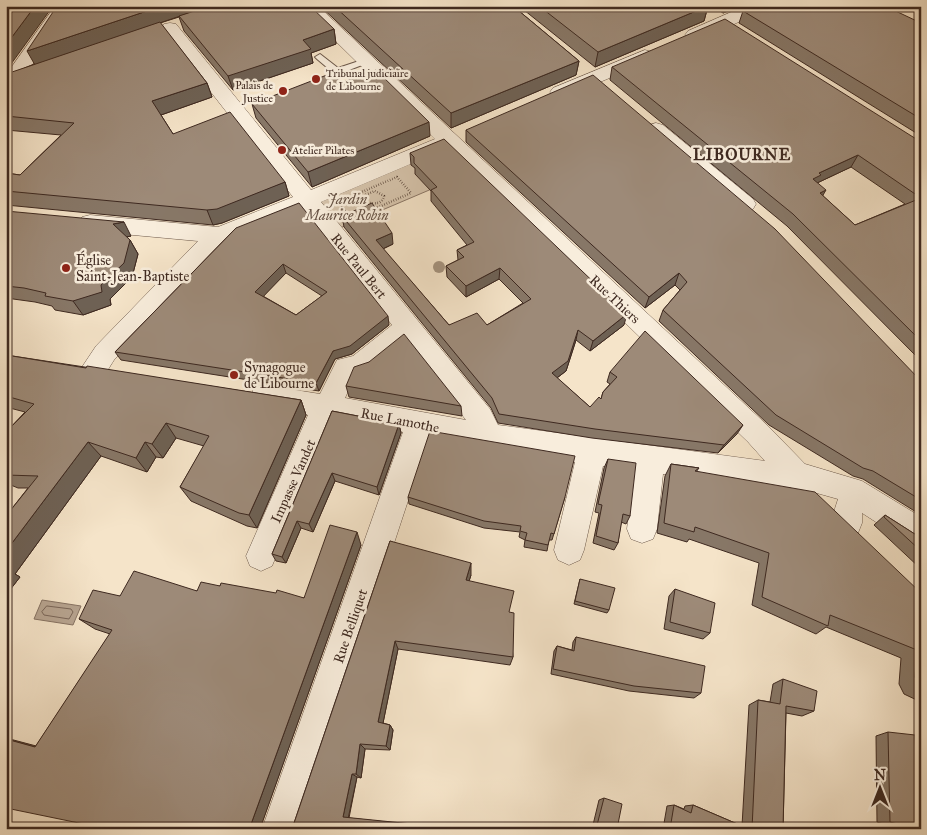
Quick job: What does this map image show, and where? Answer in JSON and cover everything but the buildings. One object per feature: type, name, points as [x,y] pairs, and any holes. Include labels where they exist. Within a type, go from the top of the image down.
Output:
[{"type":"street","points":[[8,85],[64,6]]},
{"type":"street","name":"Rue Thiers","points":[[308,6],[365,62],[458,136],[796,474],[857,532],[846,510],[852,502],[864,498]]},
{"type":"street","points":[[674,43],[731,27],[760,6]]},
{"type":"street","points":[[703,10],[731,27]]},
{"type":"street","name":"Rue Paul Bert","points":[[170,28],[480,417],[489,436]]},
{"type":"street","points":[[540,101],[587,71],[657,51]]},
{"type":"street","points":[[587,71],[615,95]]},
{"type":"street","points":[[8,85],[38,72]]},
{"type":"street","points":[[637,114],[763,220]]},
{"type":"street","points":[[66,220],[218,235],[237,229],[458,136]]},
{"type":"street","points":[[93,370],[105,353],[218,235]]},
{"type":"street","name":"Impasse Vandet","points":[[260,556],[346,368],[361,364],[408,326]]},
{"type":"street","points":[[64,365],[122,374]]},
{"type":"street","name":"Rue Lamothe","points":[[238,392],[592,452],[774,475],[796,474]]},
{"type":"street","name":"Rue Belliquet","points":[[281,829],[420,424]]},
{"type":"street","points":[[569,550],[592,452]]},
{"type":"street","points":[[642,529],[650,459]]},
{"type":"street","points":[[796,474],[852,490],[921,534]]},
{"type":"lane","points":[[320,57],[336,72],[365,62]]},
{"type":"path","points":[[380,205],[351,219],[338,202],[397,177],[411,193],[380,205],[368,203],[365,200],[365,196],[369,192],[381,193],[384,196],[380,205]]},
{"type":"path","points":[[6,824],[29,829]]},
{"type":"green space","name":"Jardin Maurice Robin","points":[[410,163],[434,188],[340,228],[319,201]]},
{"type":"water","points":[[42,600],[81,606],[73,625],[34,619]]},
{"type":"place","name":"Tribunal judiciaire de Libourne","points":[[316,79]]},
{"type":"place","name":"Palais de Justice","points":[[283,91]]},
{"type":"place","name":"Atelier Pilates","points":[[282,150]]},
{"type":"place","name":"Église Saint-Jean-Baptiste","points":[[66,268]]},
{"type":"place","name":"Synagogue de Libourne","points":[[234,375]]},
{"type":"district","name":"LIBOURNE","points":[[742,154]]}]
